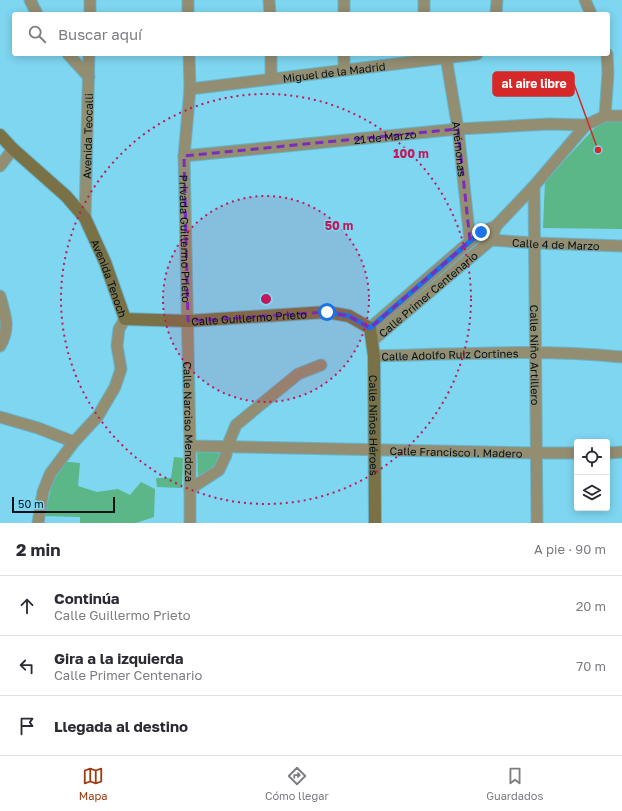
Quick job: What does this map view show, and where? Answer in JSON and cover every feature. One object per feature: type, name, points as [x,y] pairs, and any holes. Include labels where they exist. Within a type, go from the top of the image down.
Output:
[{"type":"street","points":[[30,0],[36,12]]},
{"type":"street","points":[[90,0],[90,12]]},
{"type":"street","points":[[188,0],[188,12]]},
{"type":"street","points":[[269,0],[270,12]]},
{"type":"street","points":[[344,0],[344,12]]},
{"type":"street","points":[[424,0],[424,12]]},
{"type":"street","points":[[496,0],[496,12]]},
{"type":"street","points":[[585,0],[591,12]]},
{"type":"street","points":[[70,56],[89,77]]},
{"type":"street","name":"Avenida Teocalli","points":[[85,218],[89,56]]},
{"type":"street","points":[[184,156],[190,89],[189,56]]},
{"type":"street","points":[[271,56],[271,79]]},
{"type":"street","points":[[344,56],[344,69]]},
{"type":"street","name":"Miguel de la Madrid","points":[[190,89],[424,57],[456,56]]},
{"type":"street","points":[[607,56],[608,73],[605,116],[622,116]]},
{"type":"street","name":"Anémonas","points":[[446,57],[458,130],[470,241]]},
{"type":"street","name":"Calle Primer Centenario","points":[[372,341],[491,240],[496,226],[534,186],[586,125],[605,116]]},
{"type":"street","name":"21 de Marzo","points":[[184,156],[458,130],[549,124],[586,125]]},
{"type":"street","name":"Avenida Tenoch","points":[[0,135],[13,149],[66,196],[85,218],[104,262],[125,319],[119,329],[117,346],[122,369],[115,387],[98,416],[74,442],[50,474],[42,492],[38,523]]},
{"type":"street","points":[[0,166],[13,149]]},
{"type":"street","name":"Privada Guillermo Prieto","points":[[184,156],[188,321]]},
{"type":"street","name":"Calle Niño Artillero","points":[[534,186],[537,523]]},
{"type":"street","name":"Calle Primer Centenario","points":[[370,328],[481,232],[496,226]]},
{"type":"street","name":"Calle 4 de Marzo","points":[[491,240],[622,246]]},
{"type":"street","points":[[0,296],[6,317],[5,337],[0,346]]},
{"type":"street","name":"Calle Guillermo Prieto","points":[[125,319],[188,321],[327,312],[349,316],[370,328]]},
{"type":"street","name":"Calle Narciso Mendoza","points":[[188,321],[190,523]]},
{"type":"street","name":"Calle Niños Héroes","points":[[370,328],[374,356],[375,523]]},
{"type":"street","name":"Calle Adolfo Ruiz Cortines","points":[[374,356],[536,353],[622,357]]},
{"type":"street","points":[[190,489],[219,470],[226,455],[227,447],[236,425],[298,374],[321,365]]},
{"type":"street","points":[[0,417],[38,428],[74,442]]},
{"type":"street","name":"Calle Francisco I. Madero","points":[[190,446],[574,453]]},
{"type":"street","points":[[610,452],[622,452]]},
{"type":"highlighted area","points":[[458,129],[470,241],[370,328],[349,316],[327,312],[188,321],[184,156]]},
{"type":"green space","points":[[603,119],[622,119],[622,229],[543,228],[545,181]]},
{"type":"green space","points":[[197,448],[223,451],[217,468],[198,480]]},
{"type":"green space","points":[[174,457],[183,458],[182,488],[157,487],[156,478],[171,478]]},
{"type":"green space","points":[[58,461],[80,463],[78,486],[97,492],[118,489],[130,495],[141,482],[155,489],[154,517],[136,523],[80,523],[80,517],[44,516]]},
{"type":"place","name":"al aire libre","points":[[598,150]]},
{"type":"route","points":[[327,312],[349,316],[370,328],[481,232]]}]
